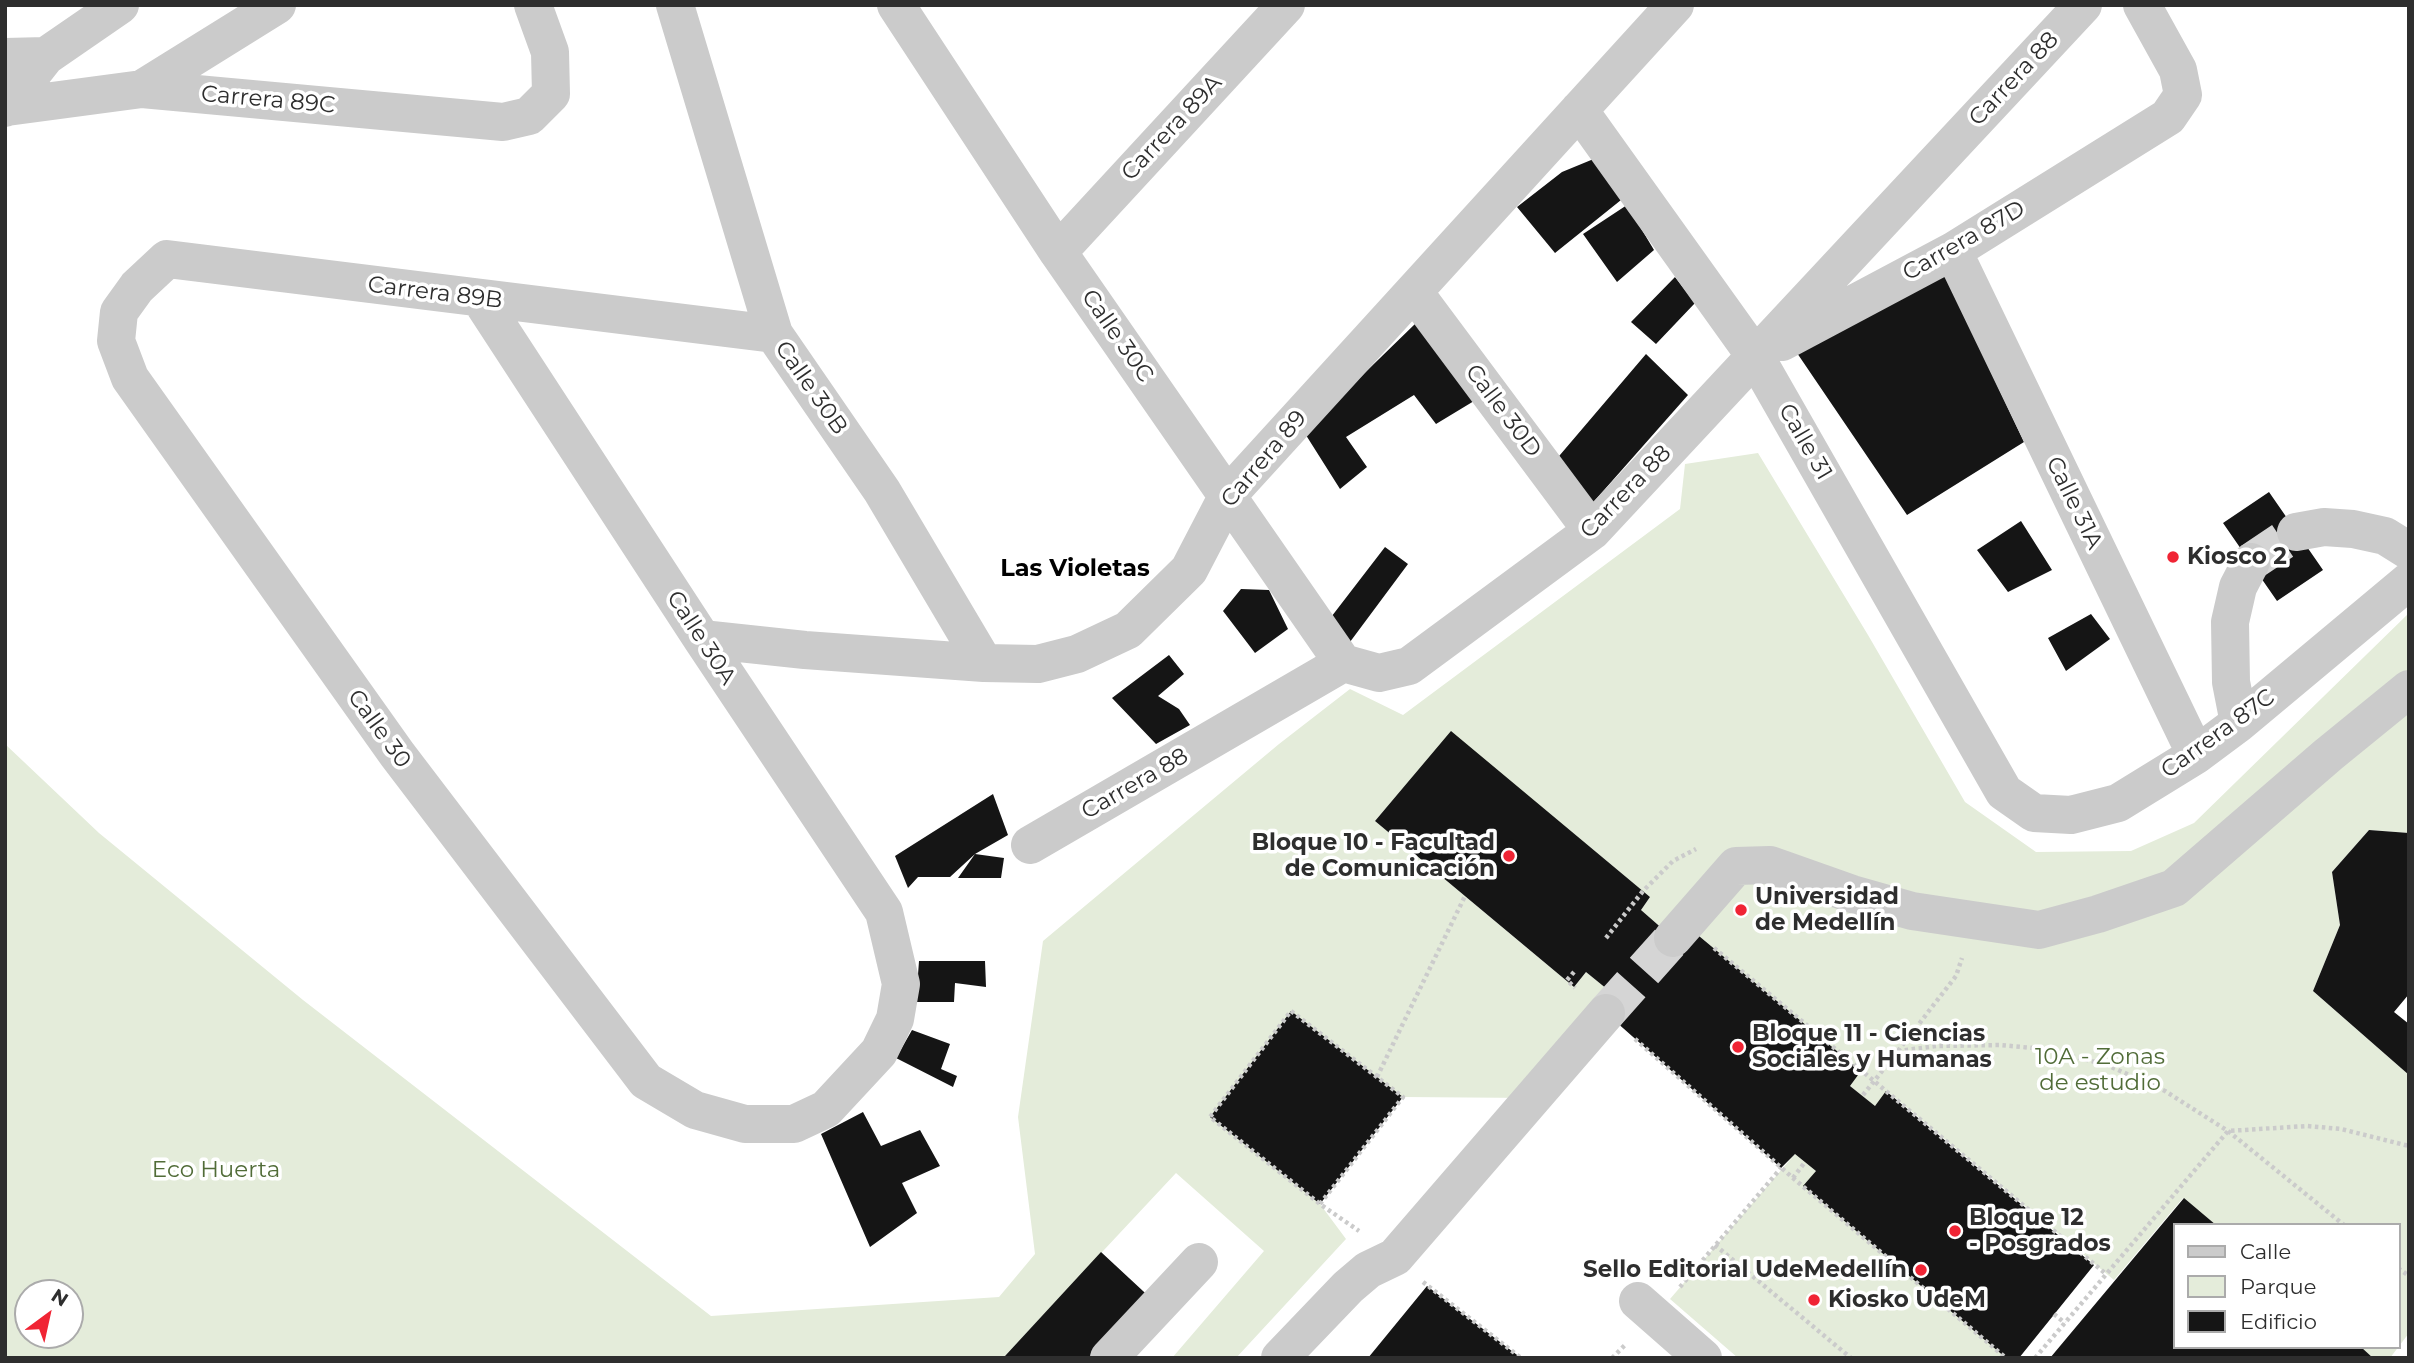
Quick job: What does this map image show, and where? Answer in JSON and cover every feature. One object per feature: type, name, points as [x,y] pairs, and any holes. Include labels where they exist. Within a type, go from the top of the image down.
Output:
[{"type":"street","points":[[6,108],[46,56],[120,5]]},
{"type":"street","points":[[142,89],[277,5]]},
{"type":"street","name":"Carrera 89C","points":[[6,108],[142,89],[503,122],[529,116],[551,94],[550,52],[533,5]]},
{"type":"street","name":"Calle 30B","points":[[675,5],[774,334],[882,491],[984,663]]},
{"type":"street","name":"Calle 30C","points":[[896,5],[1058,252],[1343,663]]},
{"type":"street","name":"Carrera 89A","points":[[1058,252],[1286,5]]},
{"type":"street","name":"Carrera 89","points":[[702,639],[805,650],[984,663],[1038,664],[1077,654],[1128,630],[1189,570],[1228,495],[1675,5]]},
{"type":"street","name":"Carrera 88","points":[[1030,845],[1343,663],[1379,673],[1409,666],[1592,531],[2083,5]]},
{"type":"street","name":"Carrera 87D","points":[[1755,356],[1952,251],[2168,117],[2183,95],[2178,70],[2142,5]]},
{"type":"street","points":[[5,57],[46,56]]},
{"type":"street","name":"Calle 31","points":[[1579,110],[1755,356],[2004,792]]},
{"type":"street","name":"Calle 31A","points":[[1952,251],[2196,755]]},
{"type":"street","name":"Carrera 89B","points":[[119,312],[136,287],[167,259],[481,300],[774,334]]},
{"type":"street","name":"Calle 30D","points":[[1413,292],[1592,531]]},
{"type":"street","name":"Calle 30A","points":[[481,300],[884,912],[901,984]]},
{"type":"street","name":"Calle 30","points":[[119,312],[116,341],[130,378],[397,754],[646,1081],[695,1110],[745,1125],[794,1124],[826,1109],[879,1052],[895,1019],[901,984]]},
{"type":"street","points":[[2296,532],[2324,527],[2353,529],[2385,536],[2409,551]]},
{"type":"street","points":[[2239,723],[2231,682],[2230,622],[2238,587],[2251,562]]},
{"type":"street","name":"Carrera 87C","points":[[2004,792],[2034,813],[2071,815],[2118,803],[2196,755],[2239,723],[2409,581]]},
{"type":"street","points":[[1679,930],[1736,866],[1770,865],[1912,911],[2039,930],[2098,914],[2174,888],[2409,689]]},
{"type":"street","points":[[1280,1358],[1348,1287],[1368,1270],[1395,1256],[1606,1013]]},
{"type":"street","points":[[1109,1358],[1199,1262]]},
{"type":"street","points":[[1638,1301],[1703,1358]]},
{"type":"path","points":[[1377,1077],[1465,896]]},
{"type":"path","points":[[1863,1095],[1956,976],[1962,964],[1962,953],[1941,915]]},
{"type":"path","points":[[1679,930],[1687,926],[2106,1274]]},
{"type":"path","points":[[1574,972],[1567,981],[1793,1178],[2006,1358]]},
{"type":"path","points":[[1291,1011],[1403,1097],[1320,1204],[1210,1117],[1291,1011]]},
{"type":"path","points":[[1898,1051],[1962,1045],[2044,1049],[2107,1065],[2165,1091],[2228,1131],[2342,1223]]},
{"type":"path","points":[[2035,1358],[2228,1131],[2307,1126],[2341,1129],[2409,1146]]},
{"type":"path","points":[[1793,1178],[1805,1162]]},
{"type":"path","points":[[1677,1290],[1782,1168]]},
{"type":"path","points":[[1714,1245],[1850,1358]]},
{"type":"path","points":[[2054,1314],[2065,1323]]},
{"type":"path","points":[[1612,1358],[1631,1338]]},
{"type":"green space","name":"Universidad de Medellín","points":[[1758,453],[1965,802],[2036,852],[2131,851],[2194,823],[2409,613],[2409,833],[2369,830],[2332,872],[2340,925],[2313,991],[2409,1075],[2409,1333],[2400,1345],[2400,1223],[2214,1223],[2183,1198],[2114,1280],[1887,1091],[1875,1106],[1850,1086],[1860,1070],[1687,926],[1673,938],[1641,910],[1650,897],[1451,732],[1375,821],[1574,987],[1586,972],[1618,998],[1531,1098],[1403,1097],[1291,1011],[1210,1117],[1320,1204],[1346,1239],[1236,1358],[1172,1358],[1264,1251],[1176,1173],[1003,1358],[5,1358],[5,744],[99,833],[303,1000],[711,1316],[999,1297],[1035,1254],[1018,1117],[1043,941],[1279,744],[1350,689],[1403,715],[1680,509],[1685,464]]},
{"type":"green space","points":[[1795,1154],[1816,1171],[1804,1187],[2006,1358],[1738,1358],[1670,1299]]},
{"type":"green space","name":"Universidad de Medellín","points":[[2363,1349],[2397,1349],[2390,1358],[2373,1358]]},
{"type":"building","points":[[1596,158],[1626,196],[1555,253],[1517,207],[1562,172]]},
{"type":"building","points":[[1627,205],[1654,250],[1617,282],[1583,234]]},
{"type":"building","points":[[1942,268],[2024,442],[1907,515],[1797,353]]},
{"type":"building","points":[[1675,277],[1695,303],[1656,344],[1631,322]]},
{"type":"building","points":[[1416,323],[1474,401],[1436,424],[1414,395],[1346,437],[1367,467],[1340,489],[1304,432]]},
{"type":"building","points":[[1646,354],[1688,395],[1590,506],[1554,462]]},
{"type":"building","points":[[2269,492],[2323,570],[2277,601],[2223,523]]},
{"type":"building","points":[[2021,521],[2052,570],[2008,592],[1977,550]]},
{"type":"building","points":[[1385,547],[1408,564],[1347,646],[1325,625]]},
{"type":"building","points":[[1241,589],[1269,590],[1288,629],[1255,653],[1223,611]]},
{"type":"building","points":[[2091,614],[2110,639],[2066,671],[2048,638]]},
{"type":"building","points":[[1169,655],[1184,674],[1158,696],[1179,709],[1190,725],[1156,744],[1112,698]]},
{"type":"building","points":[[1451,731],[1650,897],[1641,910],[1673,938],[1687,926],[1861,1071],[1850,1086],[1875,1106],[1886,1091],[2094,1265],[2019,1358],[2006,1358],[1803,1186],[1816,1171],[1795,1154],[1781,1168],[1606,1013],[1618,998],[1586,972],[1574,987],[1375,821]]},
{"type":"building","points":[[993,794],[1008,835],[975,854],[950,877],[918,877],[908,888],[895,856]]},
{"type":"building","points":[[2369,830],[2409,833],[2409,994],[2394,1012],[2409,1024],[2409,1075],[2313,991],[2340,925],[2332,872]]},
{"type":"building","points":[[975,854],[1004,858],[1001,878],[958,878]]},
{"type":"building","points":[[919,961],[985,961],[986,987],[955,983],[954,1002],[916,1002]]},
{"type":"building","points":[[1291,1011],[1403,1097],[1320,1204],[1210,1117]]},
{"type":"building","points":[[912,1030],[950,1044],[941,1069],[957,1076],[953,1087],[896,1058]]},
{"type":"building","points":[[863,1112],[881,1146],[920,1130],[940,1166],[902,1183],[917,1213],[870,1247],[821,1134]]},
{"type":"building","points":[[2184,1198],[2214,1223],[2172,1223],[2172,1349],[2363,1349],[2373,1358],[2050,1358]]},
{"type":"building","points":[[1101,1252],[1157,1304],[1107,1358],[1006,1358],[1005,1356]]},
{"type":"building","points":[[1427,1286],[1521,1358],[1368,1358]]},
{"type":"tunnel","points":[[2251,562],[2296,532]]},
{"type":"tunnel","points":[[1606,1013],[1673,938]]},
{"type":"place","name":"Kiosco 2","points":[[2173,557]]},
{"type":"place","name":"Bloque 10 - Facultad de Comunicación","points":[[1509,856]]},
{"type":"place","name":"Universidad de Medellín","points":[[1741,910]]},
{"type":"place","name":"Bloque 11 - Ciencias Sociales y Humanas","points":[[1738,1047]]},
{"type":"place","name":"Bloque 12 - Posgrados","points":[[1955,1231]]},
{"type":"place","name":"Sello Editorial UdeMedellín","points":[[1921,1270]]},
{"type":"place","name":"Kiosko UdeM","points":[[1814,1300]]},
{"type":"district","name":"Las Violetas","points":[[1075,569]]},
{"type":"park label","name":"10A - Zonas de estudio","points":[[2100,1070]]},
{"type":"park label","name":"Eco Huerta","points":[[216,1170]]}]
